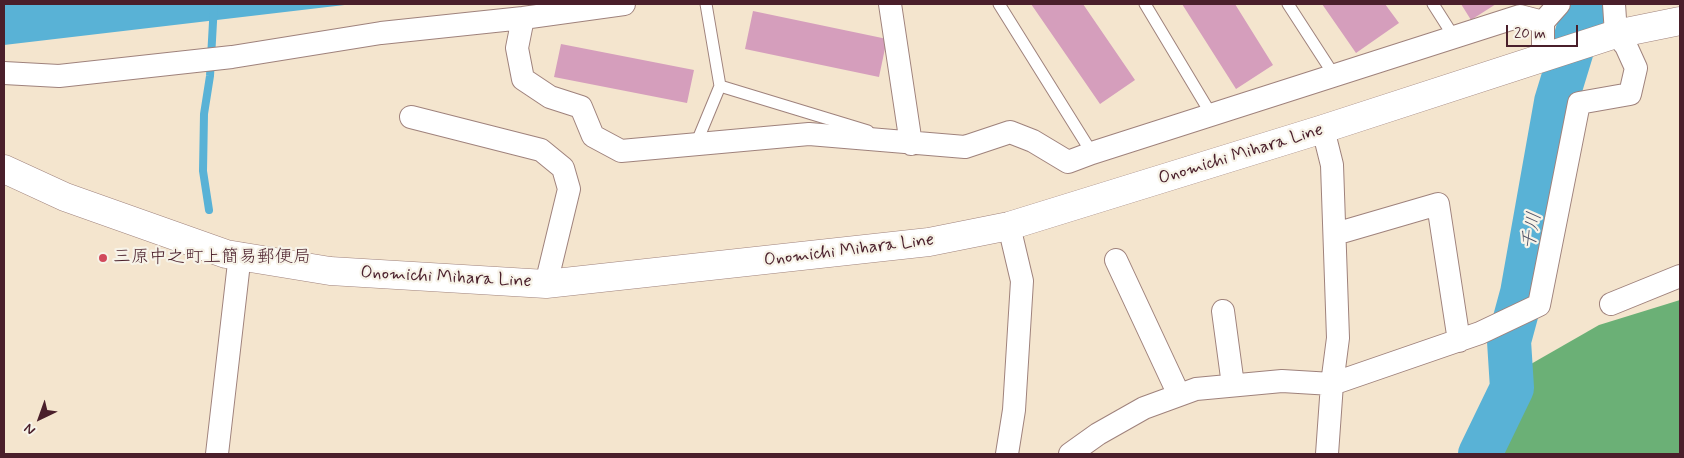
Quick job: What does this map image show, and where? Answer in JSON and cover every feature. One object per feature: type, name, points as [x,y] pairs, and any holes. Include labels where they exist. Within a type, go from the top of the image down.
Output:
[{"type":"main road","name":"Onomichi Mihara Line","points":[[4,169],[65,197],[226,254],[240,254],[330,270],[546,284],[929,242],[1009,226],[1323,130],[1606,38],[1680,20]]},
{"type":"street","points":[[4,73],[60,76],[232,57],[381,33],[523,18],[624,4]]},
{"type":"street","points":[[890,4],[911,144]]},
{"type":"street","points":[[1546,57],[1543,22],[1559,4]]},
{"type":"street","points":[[1070,454],[1098,434],[1144,408],[1196,389],[1282,381],[1332,384],[1459,341],[1539,305],[1579,103],[1630,94],[1636,68],[1626,46],[1606,38],[1614,4]]},
{"type":"street","points":[[523,18],[517,48],[523,79],[550,97],[581,108],[593,136],[621,151],[808,134],[965,147],[1010,132],[1033,141],[1068,162],[1520,16],[1543,22]]},
{"type":"street","points":[[411,117],[541,150],[563,168],[569,189],[546,284]]},
{"type":"street","points":[[1323,130],[1332,165],[1338,338],[1332,384],[1327,454]]},
{"type":"street","points":[[1335,234],[1438,204],[1459,341]]},
{"type":"street","points":[[1007,454],[1014,410],[1022,281],[1009,226]]},
{"type":"street","points":[[217,454],[240,254]]},
{"type":"street","points":[[1116,260],[1179,395]]},
{"type":"street","points":[[1611,304],[1680,276]]},
{"type":"street","points":[[1223,311],[1233,385]]},
{"type":"lane","points":[[696,144],[720,86],[706,4]]},
{"type":"lane","points":[[998,4],[1092,153]]},
{"type":"lane","points":[[1145,4],[1212,114]]},
{"type":"lane","points":[[1288,4],[1334,75]]},
{"type":"lane","points":[[1433,4],[1454,37]]},
{"type":"lane","points":[[720,86],[911,144]]},
{"type":"green space","points":[[1680,300],[1680,454],[1494,454],[1503,380],[1599,325]]},
{"type":"water","points":[[4,4],[353,4],[4,45]]},
{"type":"building","points":[[1031,4],[1083,4],[1135,80],[1100,104]]},
{"type":"building","points":[[1182,4],[1235,4],[1273,65],[1236,89]]},
{"type":"building","points":[[1322,4],[1385,4],[1399,23],[1356,53]]},
{"type":"building","points":[[1461,4],[1496,4],[1471,20]]},
{"type":"building","points":[[753,11],[887,39],[879,77],[745,49]]},
{"type":"building","points":[[561,44],[694,70],[687,103],[554,77]]},
{"type":"waterway","points":[[209,210],[203,171],[204,114],[210,76],[214,4]]},
{"type":"waterway","name":"千川","points":[[1480,454],[1512,388],[1509,341],[1522,293],[1556,102],[1586,4]]},
{"type":"place","name":"三原中之町上簡易郵便局","points":[[103,258]]}]
